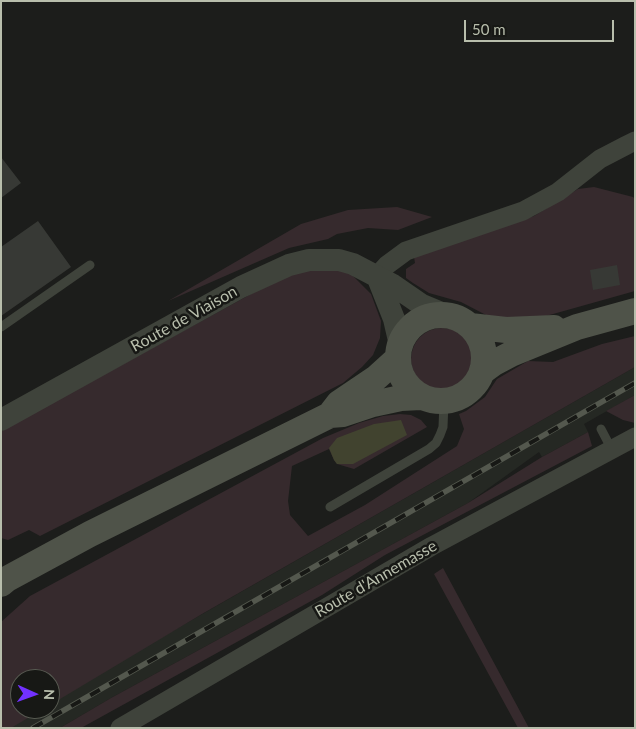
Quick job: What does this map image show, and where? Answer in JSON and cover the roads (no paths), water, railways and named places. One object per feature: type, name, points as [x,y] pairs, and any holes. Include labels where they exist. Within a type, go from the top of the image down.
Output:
[{"type":"main road","points":[[483,371],[511,354],[577,327],[635,311]]},
{"type":"main road","points":[[1,584],[90,534],[330,415],[344,414],[374,404],[401,398],[454,400],[464,395],[478,382],[483,371],[485,355],[476,332],[459,318],[446,315],[431,316],[418,322],[407,332],[399,351],[376,378],[339,403],[330,415]]},
{"type":"main road","points":[[470,326],[506,330],[577,327]]},
{"type":"main road","points":[[399,351],[398,366],[408,387],[432,399]]},
{"type":"street","points":[[399,351],[394,319],[377,276],[387,265],[406,250],[499,220],[529,208],[558,192],[600,159],[635,141]]},
{"type":"street","name":"Route de Viaison","points":[[1,420],[241,287],[289,265],[309,260],[339,260],[353,264],[393,285],[422,305],[446,315]]},
{"type":"street","name":"Route d'Annemasse","points":[[120,728],[432,546],[611,448],[635,437]]},
{"type":"lane","points":[[1,328],[90,265]]},
{"type":"lane","points":[[330,507],[429,449],[436,443],[443,427],[432,399]]},
{"type":"lane","points":[[601,429],[611,448]]},
{"type":"railway","points":[[33,728],[635,383]]}]
